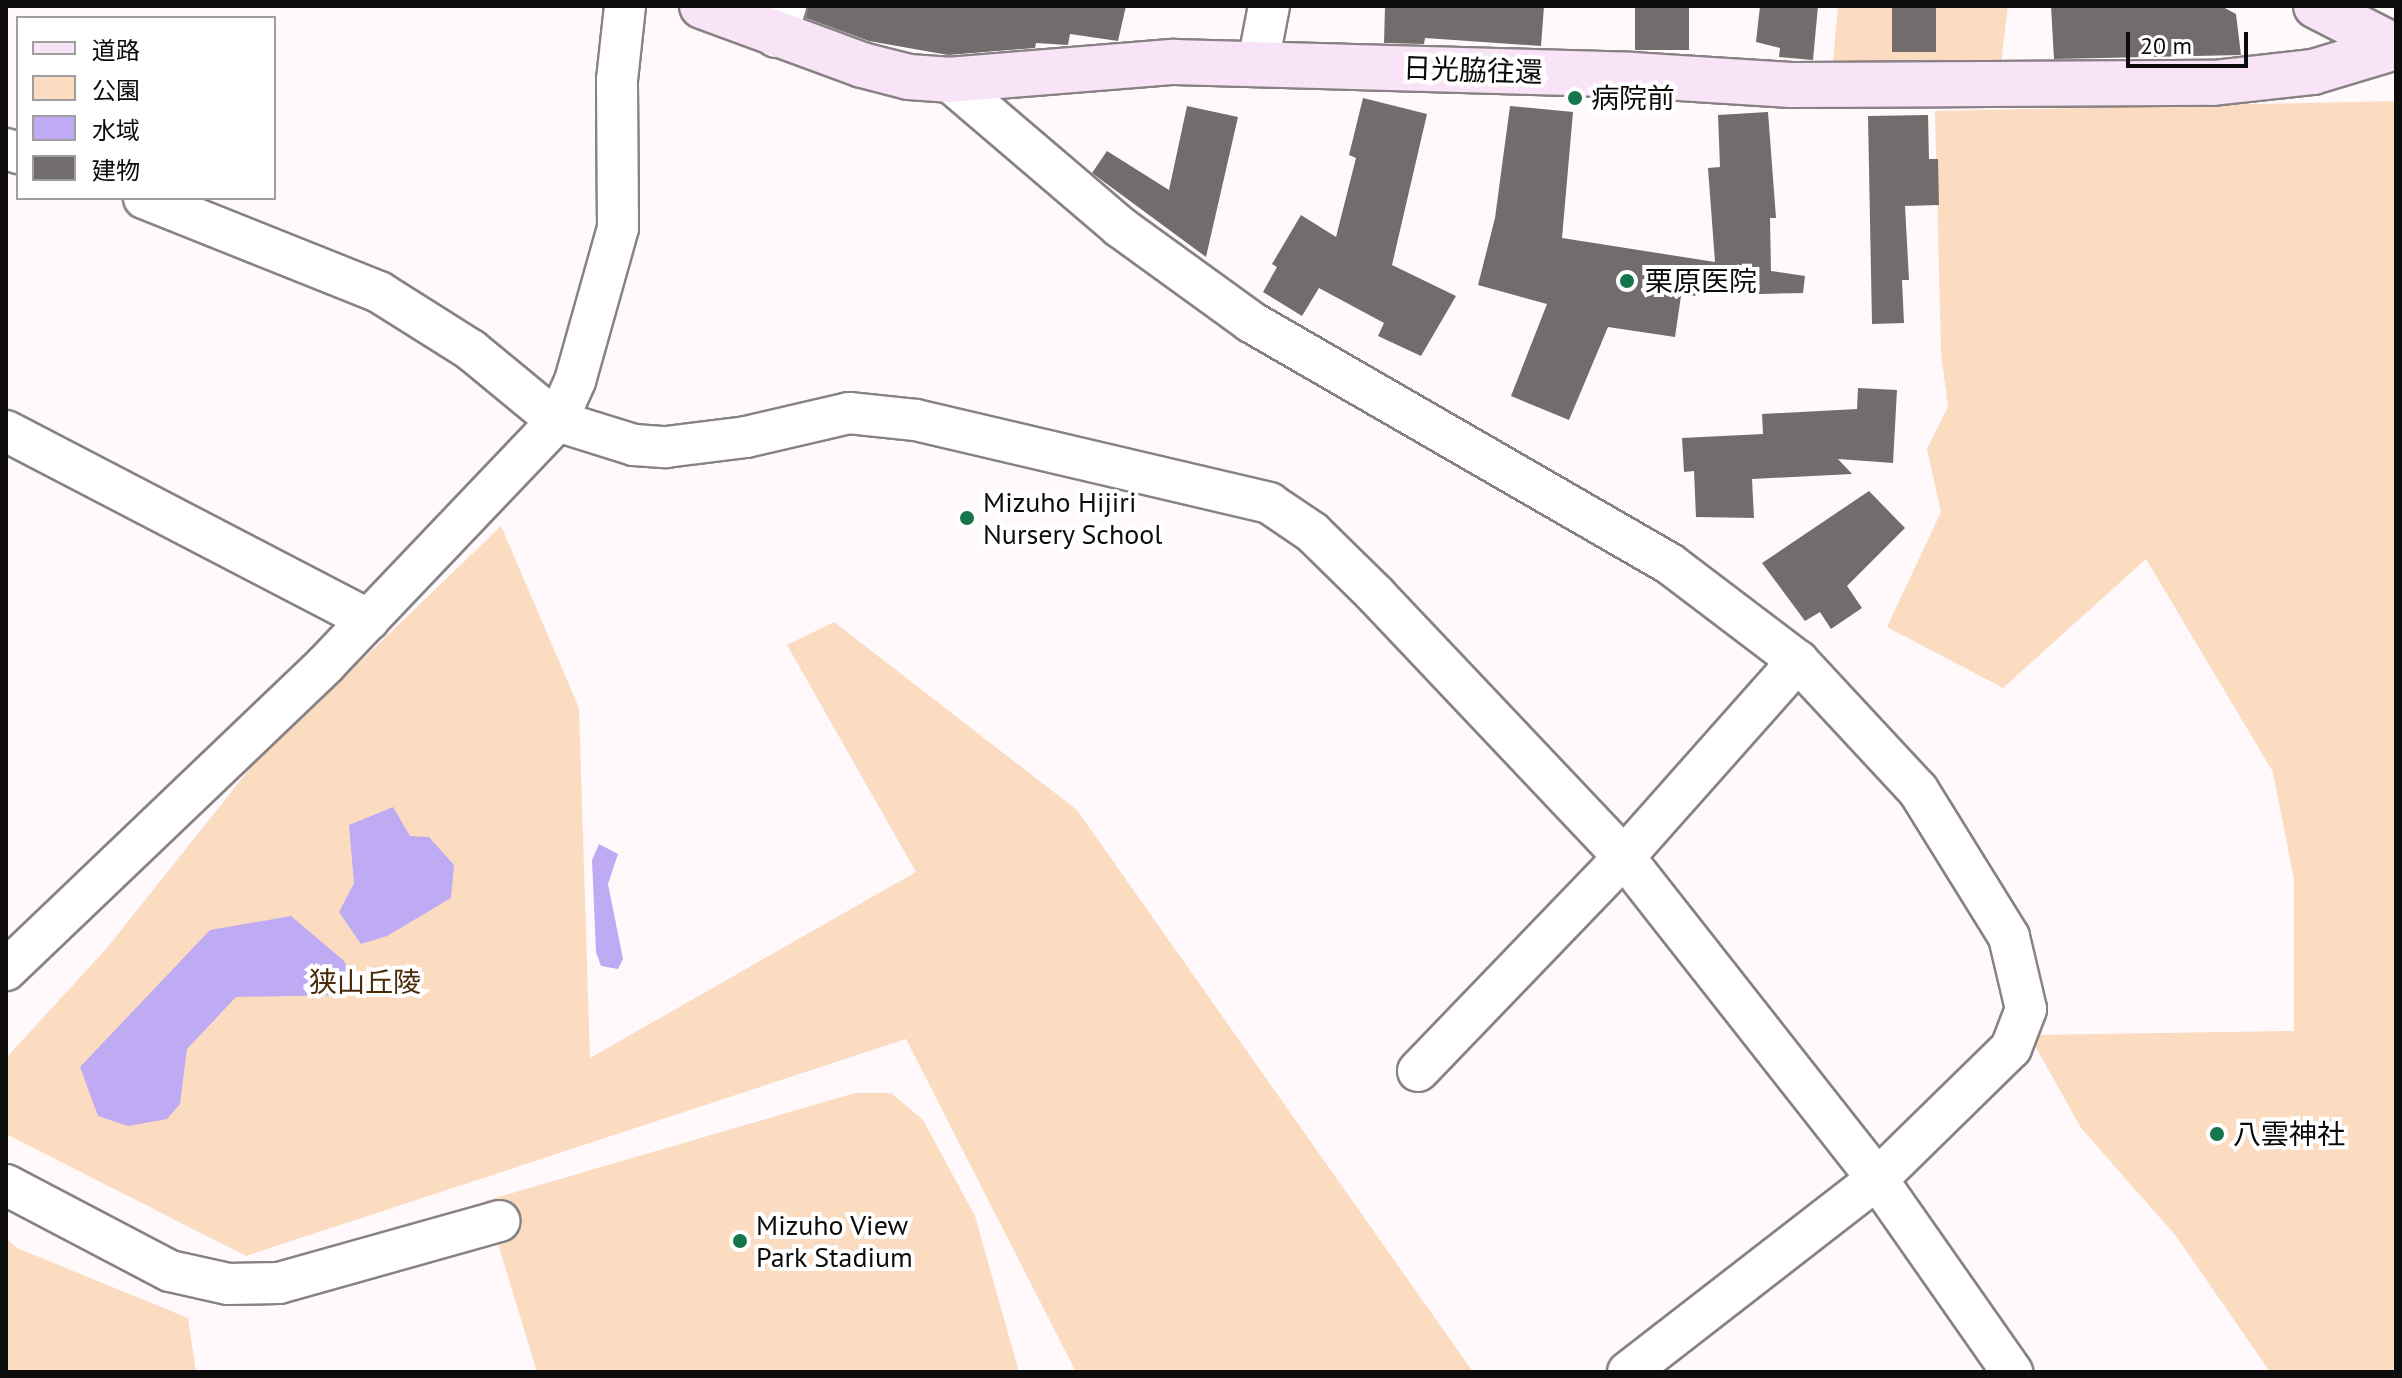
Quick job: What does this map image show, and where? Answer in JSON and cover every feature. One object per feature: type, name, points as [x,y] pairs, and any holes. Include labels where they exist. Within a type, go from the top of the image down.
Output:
[{"type":"street","points":[[6,970],[369,620],[557,421],[575,381],[618,228],[617,80],[625,6]]},
{"type":"street","name":"日光脇往還","points":[[702,6],[781,22],[909,77],[948,80],[1174,62],[1791,85],[2012,87],[2213,83],[2313,72],[2396,47]]},
{"type":"street","points":[[1258,63],[1269,6]]},
{"type":"street","points":[[2316,6],[2396,47]]},
{"type":"street","points":[[948,80],[1120,227],[1251,322],[1670,564],[1798,661],[1918,790],[1966,860],[2009,937],[2026,1009],[2011,1048],[1877,1179],[1628,1372]]},
{"type":"street","points":[[149,200],[270,244],[417,312],[557,421],[634,445],[666,447],[849,413],[916,420],[1269,503],[1312,532],[1376,595],[1624,857],[1877,1179],[2012,1372]]},
{"type":"street","points":[[6,431],[369,620]]},
{"type":"street","points":[[1418,1071],[1624,857],[1798,661]]},
{"type":"street","points":[[6,1185],[170,1271],[228,1284],[279,1283],[499,1221]]},
{"type":"green space","points":[[1838,6],[2008,6],[2000,72],[1833,62]]},
{"type":"green space","points":[[2396,101],[2396,1372],[2270,1372],[2176,1236],[2081,1128],[2029,1035],[2294,1031],[2294,880],[2273,772],[2146,559],[2003,688],[1887,627],[1941,512],[1927,449],[1948,407],[1941,353],[1935,111]]},
{"type":"green space","name":"狭山丘陵","points":[[501,526],[579,708],[590,1058],[916,872],[787,645],[834,622],[1077,810],[1473,1372],[1076,1372],[906,1039],[246,1256],[6,1134],[6,1058],[106,949],[252,766]]},
{"type":"green space","name":"Mizuho View Park Stadium","points":[[855,1093],[891,1093],[923,1120],[975,1216],[1019,1372],[537,1372],[485,1201]]},
{"type":"green space","points":[[6,1238],[17,1248],[188,1318],[196,1372],[6,1372]]},
{"type":"water","points":[[393,807],[410,836],[429,837],[454,865],[451,898],[387,936],[361,944],[339,912],[354,883],[349,825]]},
{"type":"water","points":[[599,844],[618,854],[608,884],[623,959],[618,969],[601,966],[596,952],[592,860]]},
{"type":"water","points":[[291,916],[343,960],[354,976],[342,995],[236,997],[187,1049],[180,1104],[167,1119],[128,1126],[98,1116],[80,1067],[210,930]]},
{"type":"building","points":[[808,6],[1126,6],[1118,41],[1070,34],[1068,45],[1036,43],[1035,48],[948,55],[869,41],[806,18]]},
{"type":"building","points":[[1385,6],[1544,6],[1541,46],[1425,38],[1424,44],[1384,43]]},
{"type":"building","points":[[1635,6],[1689,6],[1689,50],[1635,50]]},
{"type":"building","points":[[1760,6],[1818,6],[1813,60],[1779,57],[1780,48],[1756,42]]},
{"type":"building","points":[[1892,6],[1936,6],[1936,52],[1892,52]]},
{"type":"building","points":[[2051,6],[2221,6],[2236,14],[2241,55],[2054,59]]},
{"type":"building","points":[[1363,98],[1427,114],[1392,265],[1456,296],[1421,356],[1378,336],[1384,323],[1319,288],[1302,316],[1263,292],[1277,267],[1272,264],[1301,215],[1336,237],[1356,158],[1349,155]]},
{"type":"building","points":[[1187,106],[1238,117],[1206,257],[1092,173],[1107,151],[1169,190]]},
{"type":"building","points":[[1510,106],[1573,112],[1562,238],[1715,262],[1708,168],[1720,167],[1718,115],[1768,112],[1776,218],[1770,218],[1771,271],[1805,276],[1803,293],[1681,296],[1675,337],[1608,327],[1569,420],[1511,396],[1547,304],[1478,285],[1495,218]]},
{"type":"building","points":[[1928,115],[1929,159],[1938,159],[1939,205],[1905,206],[1909,280],[1902,280],[1904,323],[1872,324],[1868,116]]},
{"type":"building","points":[[1858,388],[1897,390],[1893,463],[1838,459],[1852,474],[1752,479],[1754,518],[1696,517],[1694,471],[1684,472],[1682,438],[1763,434],[1762,414],[1857,409]]},
{"type":"building","points":[[1869,491],[1905,528],[1847,586],[1862,608],[1831,629],[1820,612],[1805,621],[1762,563]]},
{"type":"place","name":"病院前","points":[[1575,98]]},
{"type":"place","name":"栗原医院","points":[[1627,281]]},
{"type":"place","name":"Mizuho Hijiri Nursery School","points":[[967,518]]},
{"type":"place","name":"八雲神社","points":[[2217,1134]]},
{"type":"place","name":"Mizuho View Park Stadium","points":[[740,1241]]}]
